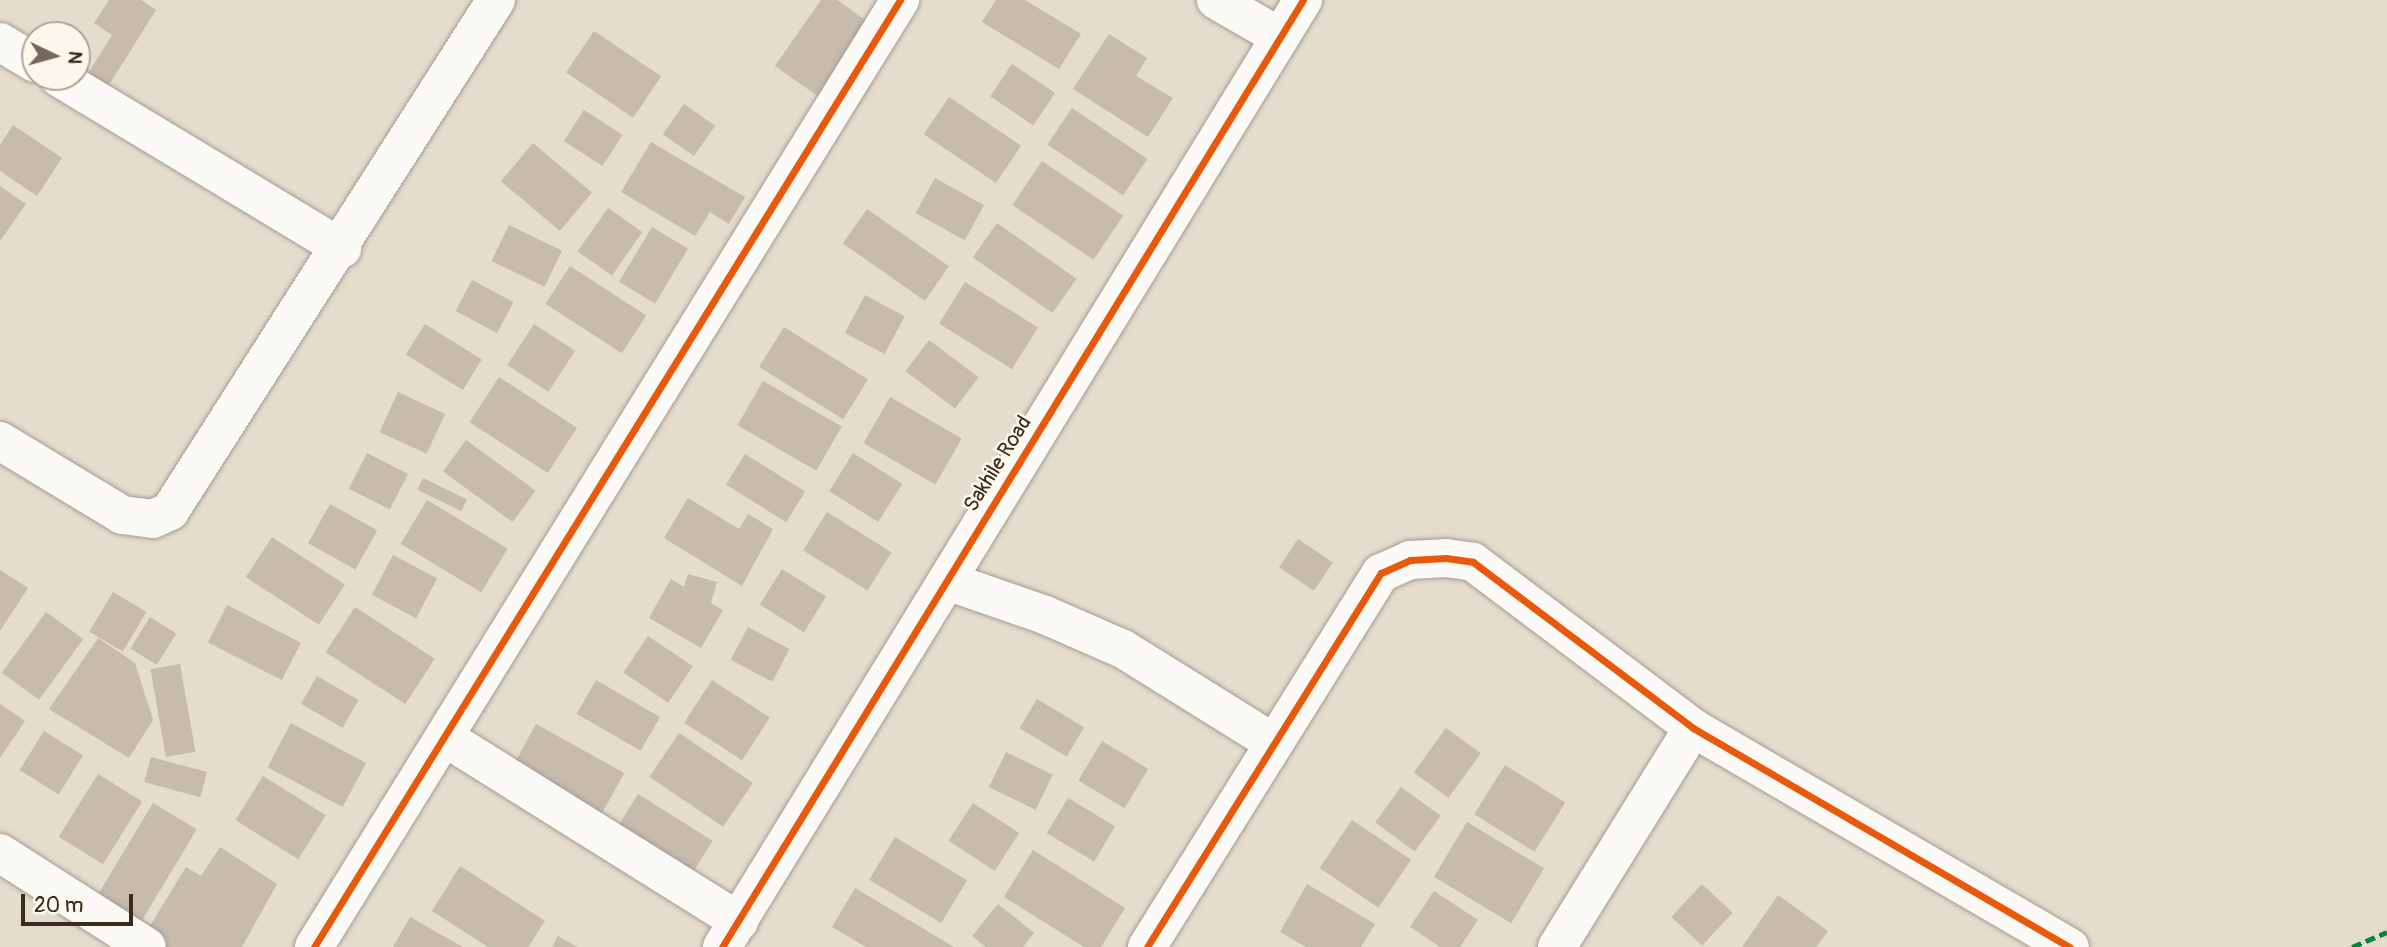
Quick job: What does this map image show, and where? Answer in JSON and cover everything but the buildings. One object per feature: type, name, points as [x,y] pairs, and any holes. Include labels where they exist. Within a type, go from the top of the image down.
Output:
[{"type":"street","points":[[0,441],[122,515],[153,519],[170,511],[342,248],[496,0]]},
{"type":"street","points":[[314,947],[900,0]]},
{"type":"street","points":[[1216,0],[1280,37]]},
{"type":"street","name":"Sakhile Road","points":[[730,934],[1303,0]]},
{"type":"street","points":[[0,42],[21,55]]},
{"type":"street","points":[[81,91],[342,248]]},
{"type":"street","points":[[1147,947],[1381,573],[1410,561],[1446,558],[1473,562],[1693,728],[2070,947]]},
{"type":"street","points":[[947,581],[1045,615],[1123,649],[1274,743]]},
{"type":"street","points":[[1557,947],[1693,728]]},
{"type":"street","points":[[443,737],[730,934]]},
{"type":"street","points":[[0,853],[147,947]]},
{"type":"marked path","points":[[2352,947],[2387,932]]},
{"type":"cycle path","points":[[314,947],[900,0]]},
{"type":"cycle path","points":[[722,947],[1303,0]]},
{"type":"cycle path","points":[[1147,947],[1381,573],[1410,560],[1446,558],[1473,562],[1693,728],[2070,947]]}]
